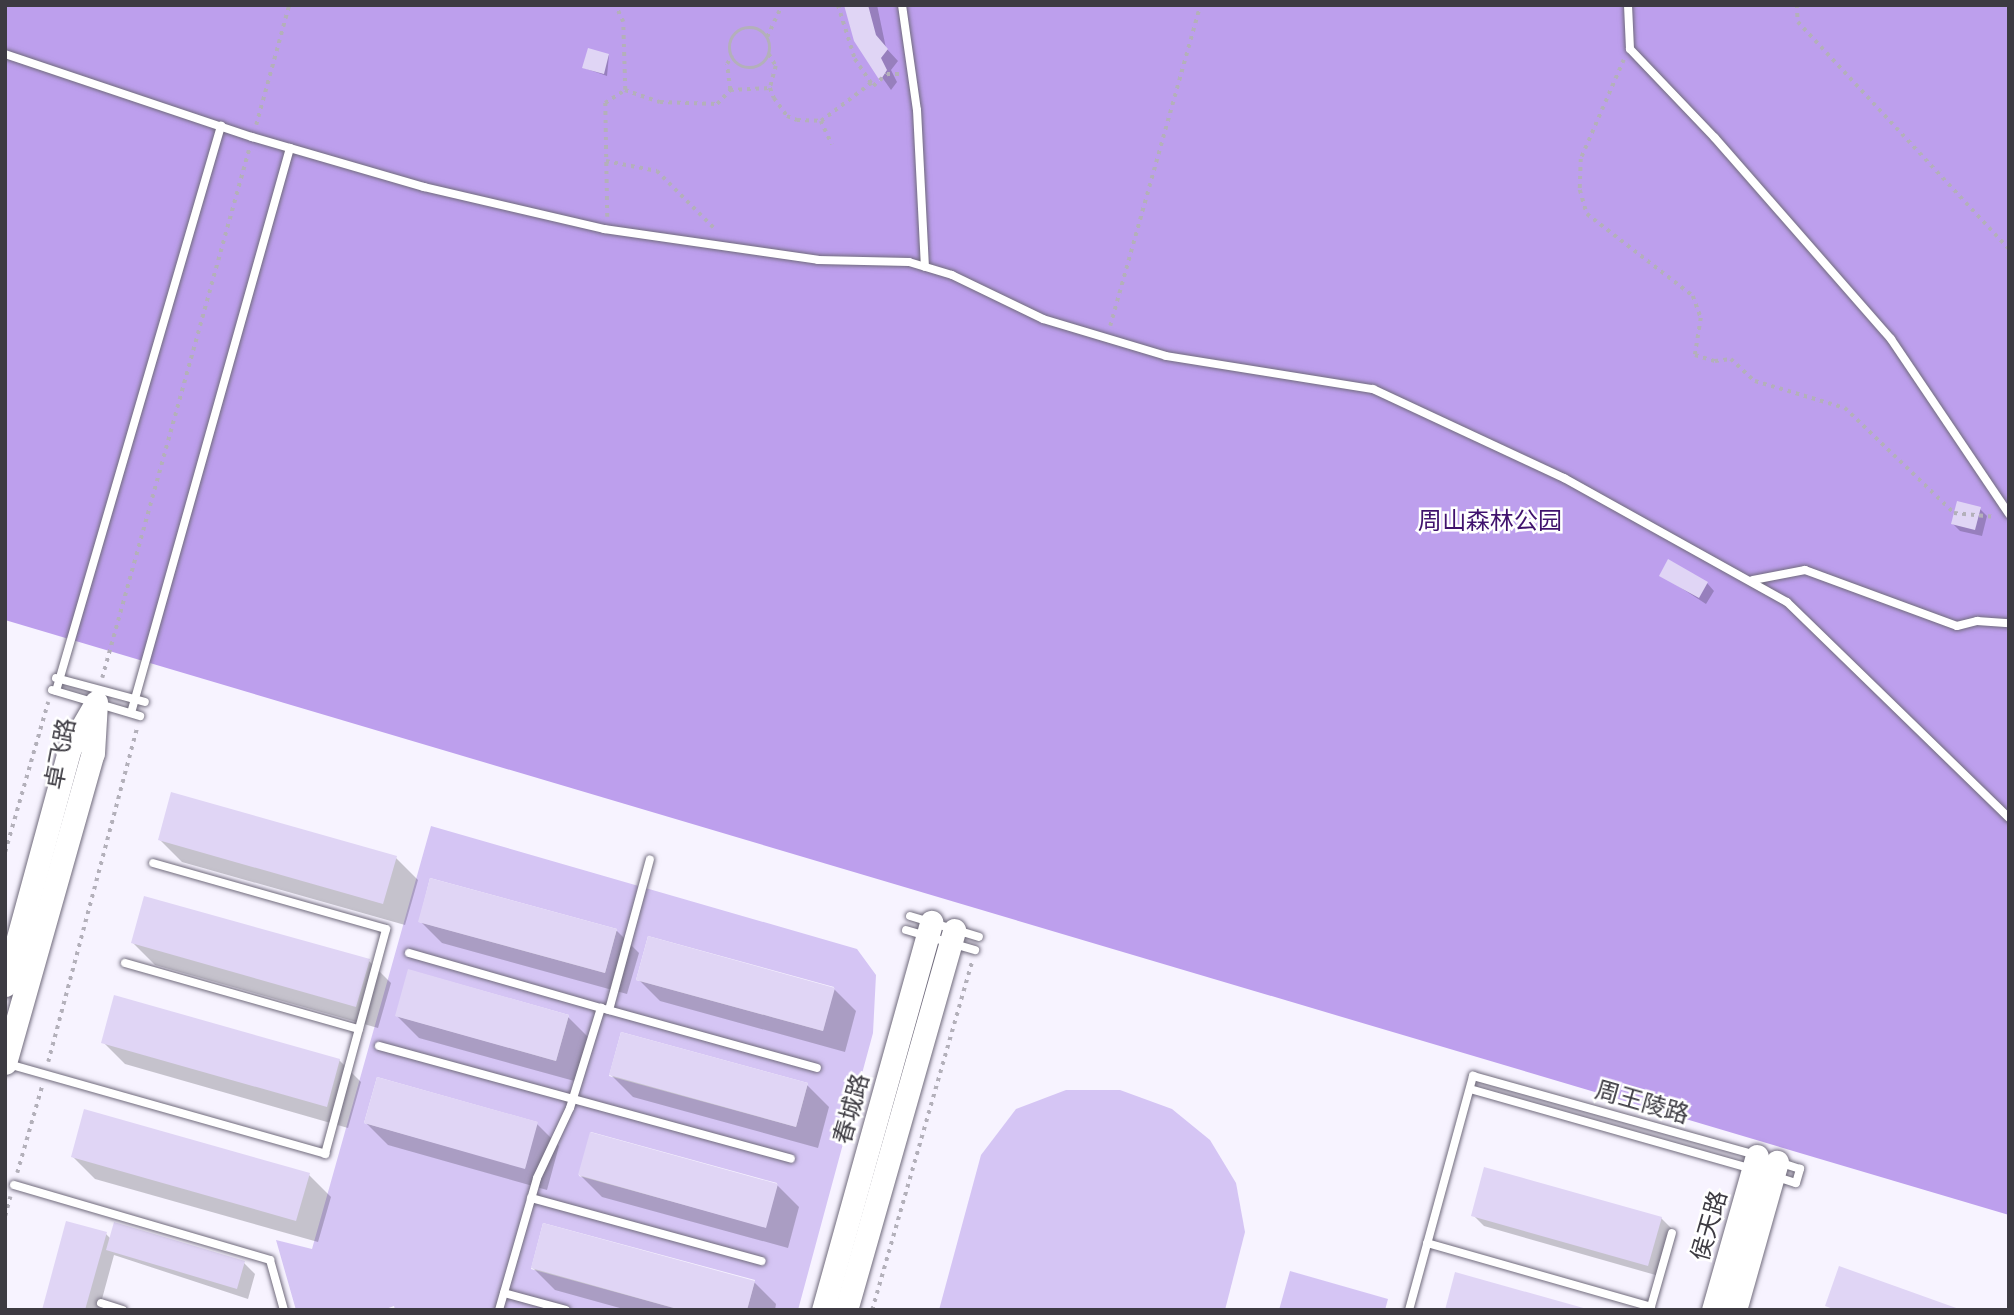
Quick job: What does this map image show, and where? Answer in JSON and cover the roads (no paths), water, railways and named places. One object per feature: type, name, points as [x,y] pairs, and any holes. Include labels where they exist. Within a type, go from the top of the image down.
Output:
[{"type":"street","name":"卓飞路","points":[[5,985],[70,748],[98,696]]},
{"type":"street","name":"卓飞路","points":[[5,1063],[93,753],[98,696]]},
{"type":"street","name":"春城路","points":[[823,1310],[919,926]]},
{"type":"street","name":"春城路","points":[[846,1310],[952,936]]},
{"type":"street","name":"侯天路","points":[[1713,1310],[1765,1166]]},
{"type":"street","name":"侯天路","points":[[1735,1310],[1765,1166]]},
{"type":"lane","points":[[902,5],[912,73],[925,267]]},
{"type":"lane","points":[[1628,5],[1630,48],[1715,138],[1891,339],[2009,516]]},
{"type":"lane","points":[[5,54],[252,137],[424,187],[607,229],[818,260],[925,267],[952,275],[1043,319],[1166,356],[1373,389],[1564,478],[1752,580],[1787,602],[2009,818]]},
{"type":"lane","points":[[140,701],[53,691],[221,126]]},
{"type":"lane","points":[[57,678],[136,714],[290,148]]},
{"type":"lane","points":[[1752,580],[1805,570],[1957,626],[1978,621],[2009,623]]},
{"type":"lane","points":[[499,1310],[531,1198],[572,1100],[605,1009],[650,859]]},
{"type":"lane","points":[[5,1063],[325,1154],[386,929],[153,863]]},
{"type":"lane","points":[[919,926],[952,936],[975,950]]},
{"type":"lane","points":[[919,926],[952,936],[979,937]]},
{"type":"lane","points":[[408,953],[817,1068]]},
{"type":"lane","points":[[125,963],[359,1029]]},
{"type":"lane","points":[[379,1046],[792,1159]]},
{"type":"lane","name":"周王陵路","points":[[1470,1089],[1473,1076],[1765,1166],[1796,1182],[1800,1169],[1765,1166],[1470,1089]]},
{"type":"lane","points":[[1409,1310],[1470,1089]]},
{"type":"lane","points":[[14,1185],[270,1260],[285,1310]]},
{"type":"lane","points":[[531,1198],[762,1261]]},
{"type":"lane","points":[[1427,1243],[1651,1308],[1672,1233]]},
{"type":"lane","points":[[504,1293],[566,1310]]},
{"type":"lane","points":[[101,1303],[123,1310]]},
{"type":"park label","name":"周山森林公园","points":[[1490,522]]}]
